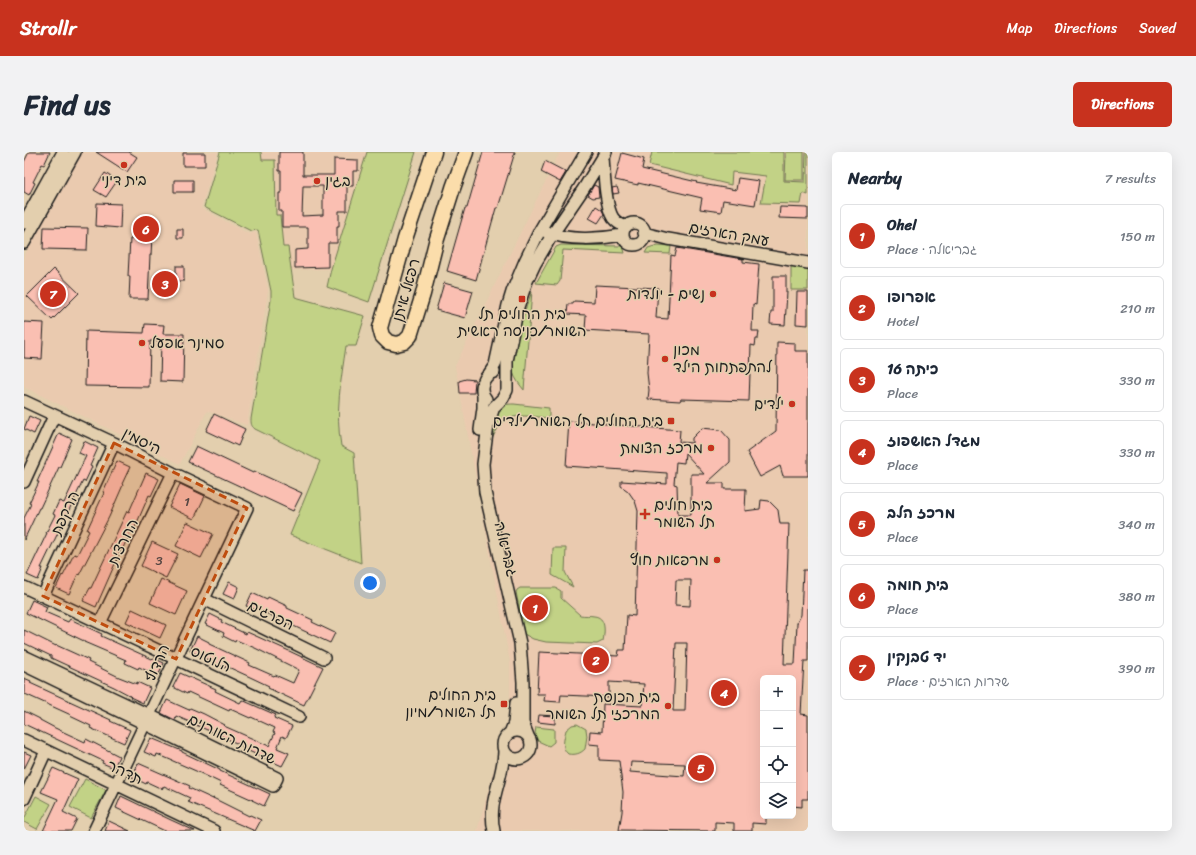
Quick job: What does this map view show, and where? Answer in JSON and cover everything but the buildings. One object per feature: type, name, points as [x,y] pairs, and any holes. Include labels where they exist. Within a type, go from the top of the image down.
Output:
[{"type":"main road","name":"רפאל איתן","points":[[434,152],[403,246],[380,328],[382,336],[388,342],[396,344],[404,342],[410,336],[423,294],[436,242],[466,152]]},
{"type":"street","points":[[24,223],[63,152]]},
{"type":"street","points":[[25,241],[74,152]]},
{"type":"street","points":[[586,152],[540,230],[512,292],[495,365],[482,387],[485,399],[488,401],[499,401],[505,394],[507,385],[507,360],[518,308],[535,264],[552,235],[605,154]]},
{"type":"street","points":[[540,230],[552,235],[563,237],[607,238],[624,231],[628,225],[635,223],[641,226],[644,233],[641,242],[635,244],[629,243],[624,238],[624,231],[622,225],[614,219],[612,215],[606,191],[605,154]]},
{"type":"street","name":"עמק הארזים","points":[[644,233],[668,239],[808,263]]},
{"type":"street","points":[[489,374],[492,372],[500,372],[507,380]]},
{"type":"street","name":"גבריאלה","points":[[483,394],[483,408],[477,457],[477,479],[483,515],[508,618],[514,652],[516,709],[513,727],[510,733]]},
{"type":"street","name":"גבריאלה","points":[[499,401],[494,407],[488,425],[483,464],[484,484],[489,514],[520,643],[523,679],[523,723],[528,736]]},
{"type":"street","name":"היסמין","points":[[24,402],[114,443],[247,508]]},
{"type":"street","points":[[24,482],[54,416]]},
{"type":"street","name":"הרקפת","points":[[43,596],[114,443]]},
{"type":"street","name":"החרצית","points":[[100,623],[173,473]]},
{"type":"street","name":"הרדוף","points":[[94,831],[247,508]]},
{"type":"street","name":"הלוטוס","points":[[24,587],[299,717]]},
{"type":"street","name":"הפרגים","points":[[204,599],[324,658]]},
{"type":"street","name":"שדרות האורנים","points":[[24,656],[147,719],[273,786],[277,778],[147,719],[24,665]]},
{"type":"street","points":[[494,831],[492,808],[496,790],[503,764],[504,740],[510,733],[524,733],[528,736],[531,745],[528,753],[525,757],[508,769],[502,777],[496,790]]},
{"type":"street","name":"תדהר","points":[[24,740],[214,831]]},
{"type":"street","points":[[504,750],[513,758],[525,757]]},
{"type":"street","points":[[24,799],[46,751]]},
{"type":"highlighted area","points":[[114,443],[247,508],[176,659],[43,596]]},
{"type":"shaded area","name":"סמינר אפעל","points":[[82,152],[218,152],[201,208],[249,234],[256,232],[268,290],[247,425],[207,411],[180,464],[24,387],[24,256]]},
{"type":"shaded area","points":[[261,152],[367,152],[331,269],[291,270],[288,247],[283,247],[280,215],[276,215],[275,160],[261,160]]},
{"type":"shaded area","name":"בית חולים תל השומר","points":[[560,152],[808,152],[808,831],[477,831],[510,711],[510,662],[455,366]]},
{"type":"green space","points":[[220,152],[261,152],[262,160],[275,160],[276,215],[280,215],[283,247],[288,247],[295,297],[365,316],[356,346],[346,346],[339,408],[339,433],[341,446],[354,453],[361,563],[290,535],[320,461],[255,429],[252,424],[251,419],[271,300],[271,291],[258,230],[251,231],[204,207]]},
{"type":"green space","points":[[367,152],[416,152],[369,302],[327,287],[331,269]]},
{"type":"green space","points":[[652,152],[784,152],[784,181],[805,182],[806,152],[808,152],[808,195],[803,193],[801,204],[761,203],[766,176],[732,172],[731,185],[649,165]]},
{"type":"green space","points":[[786,152],[804,152],[804,180],[785,180]]},
{"type":"green space","points":[[561,245],[623,246],[625,253],[563,250],[560,281],[557,285],[536,283],[556,247]]},
{"type":"green space","points":[[658,245],[671,246],[670,254],[645,253],[648,248]]},
{"type":"green space","points":[[791,265],[808,268],[808,290],[791,290]]},
{"type":"green space","points":[[532,291],[524,390],[516,379],[512,364],[518,332]]},
{"type":"green space","points":[[514,404],[549,408],[549,418],[524,416],[512,417],[500,425],[490,442],[497,411],[504,405]]},
{"type":"green space","points":[[553,548],[566,548],[565,572],[573,587],[552,575]]},
{"type":"green space","points":[[520,588],[556,588],[561,591],[561,598],[580,615],[594,616],[601,619],[604,625],[603,641],[597,644],[546,642],[533,639],[524,634],[516,592]]},
{"type":"green space","points":[[577,724],[586,729],[587,736],[585,749],[577,754],[568,754],[564,749],[566,730],[572,725]]},
{"type":"green space","points":[[536,727],[554,729],[554,742],[549,746],[538,741],[535,734]]},
{"type":"green space","points":[[85,779],[106,790],[91,818],[70,807]]},
{"type":"green space","points":[[36,796],[51,804],[37,829],[24,822],[24,819]]},
{"type":"place","name":"בית דיני","points":[[124,165]]},
{"type":"place","name":"בגין","points":[[317,181]]},
{"type":"place","name":"בית חומה","points":[[146,229]]},
{"type":"place","name":"כיתה 16","points":[[165,284]]},
{"type":"place","name":"יד טבנקין","points":[[53,294]]},
{"type":"place","name":"נשים - יולדות","points":[[713,294]]},
{"type":"place","name":"בית החולים תל השומר/כניסה ראשית","points":[[522,299]]},
{"type":"place","name":"סמינר אפעל","points":[[142,343]]},
{"type":"place","name":"מכון להתפתחות הילד","points":[[665,359]]},
{"type":"place","name":"ילדים","points":[[792,404]]},
{"type":"place","name":"בית החולים תל השומר/ילדים","points":[[671,421]]},
{"type":"place","name":"מרכז הצומת","points":[[711,448]]},
{"type":"place","name":"בית חולים תל השומר","points":[[645,514]]},
{"type":"place","name":"מרפאות חוץ","points":[[717,560]]},
{"type":"place","name":"Ohel","points":[[535,608]]},
{"type":"place","name":"אפרופו","points":[[596,660]]},
{"type":"place","name":"מגדל האשפוז","points":[[724,693]]},
{"type":"place","name":"בית החולים תל השומר/מיון","points":[[504,704]]},
{"type":"place","name":"בית הכנסת המרכזי תל השומר","points":[[668,706]]},
{"type":"place","name":"מרכז הלב","points":[[701,768]]}]
